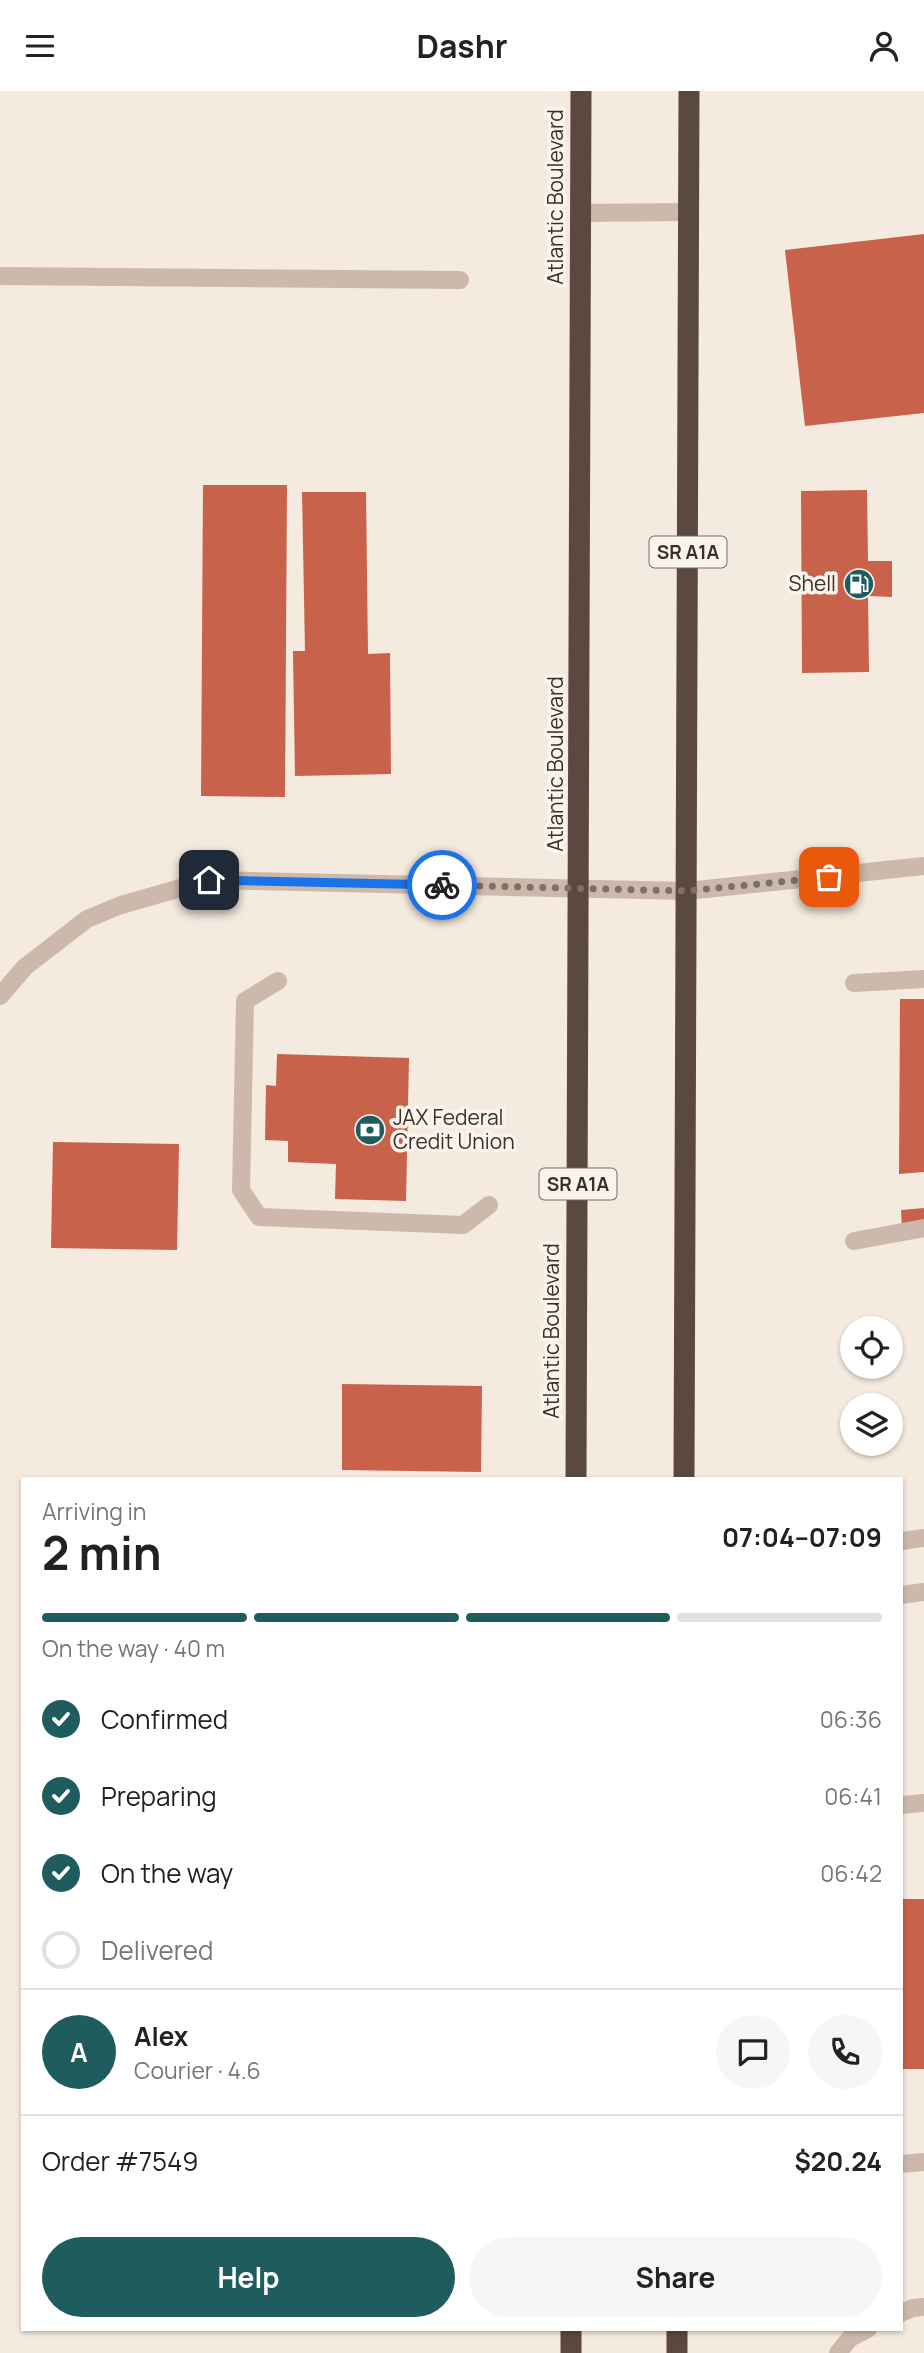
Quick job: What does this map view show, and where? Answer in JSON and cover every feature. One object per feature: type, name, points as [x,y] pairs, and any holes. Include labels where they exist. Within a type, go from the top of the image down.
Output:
[{"type":"highway","name":"Atlantic Boulevard","points":[[576,1477],[581,91]]},
{"type":"highway","name":"SR A1A","points":[[684,1477],[689,91]]},
{"type":"highway","points":[[571,2331],[571,2353]]},
{"type":"highway","points":[[677,2331],[677,2353]]},
{"type":"street","points":[[581,212],[688,212]]},
{"type":"street","points":[[0,276],[460,280]]},
{"type":"street","points":[[0,996],[25,967],[87,919],[121,905],[209,880],[687,891],[924,866]]},
{"type":"street","points":[[855,983],[924,979]]},
{"type":"street","points":[[278,981],[245,1002],[241,1190],[260,1217],[463,1224],[489,1205]]},
{"type":"street","points":[[854,1241],[924,1228]]},
{"type":"street","points":[[903,1541],[924,1538]]},
{"type":"street","points":[[903,1595],[924,1592]]},
{"type":"street","points":[[903,1805],[924,1803]]},
{"type":"street","points":[[903,2164],[924,2162]]},
{"type":"street","points":[[903,2312],[924,2307]]},
{"type":"street","points":[[838,2353],[847,2334]]},
{"type":"building","points":[[924,234],[924,413],[805,426],[785,250]]},
{"type":"building","points":[[203,485],[287,485],[285,797],[201,796]]},
{"type":"building","points":[[867,490],[868,561],[892,561],[892,597],[868,596],[869,672],[802,673],[801,491]]},
{"type":"building","points":[[302,492],[366,492],[368,654],[390,653],[391,774],[295,776],[293,651],[305,651]]},
{"type":"building","points":[[900,999],[924,999],[924,1172],[899,1174]]},
{"type":"building","points":[[277,1054],[409,1058],[406,1201],[335,1199],[336,1164],[288,1162],[288,1141],[265,1140],[266,1085],[276,1086]]},
{"type":"building","points":[[53,1142],[179,1144],[177,1250],[51,1248]]},
{"type":"building","points":[[924,1208],[924,1226],[902,1228],[901,1210]]},
{"type":"building","points":[[342,1384],[482,1386],[481,1472],[342,1470]]},
{"type":"building","points":[[903,1899],[924,1899],[924,2069],[903,2069]]},
{"type":"way so far","points":[[442,885],[687,891],[829,877]]},
{"type":"place","name":"Shell","points":[[859,584]]},
{"type":"place","name":"JAX Federal Credit Union","points":[[370,1130]]},
{"type":"route","points":[[209,880],[442,885]]}]
